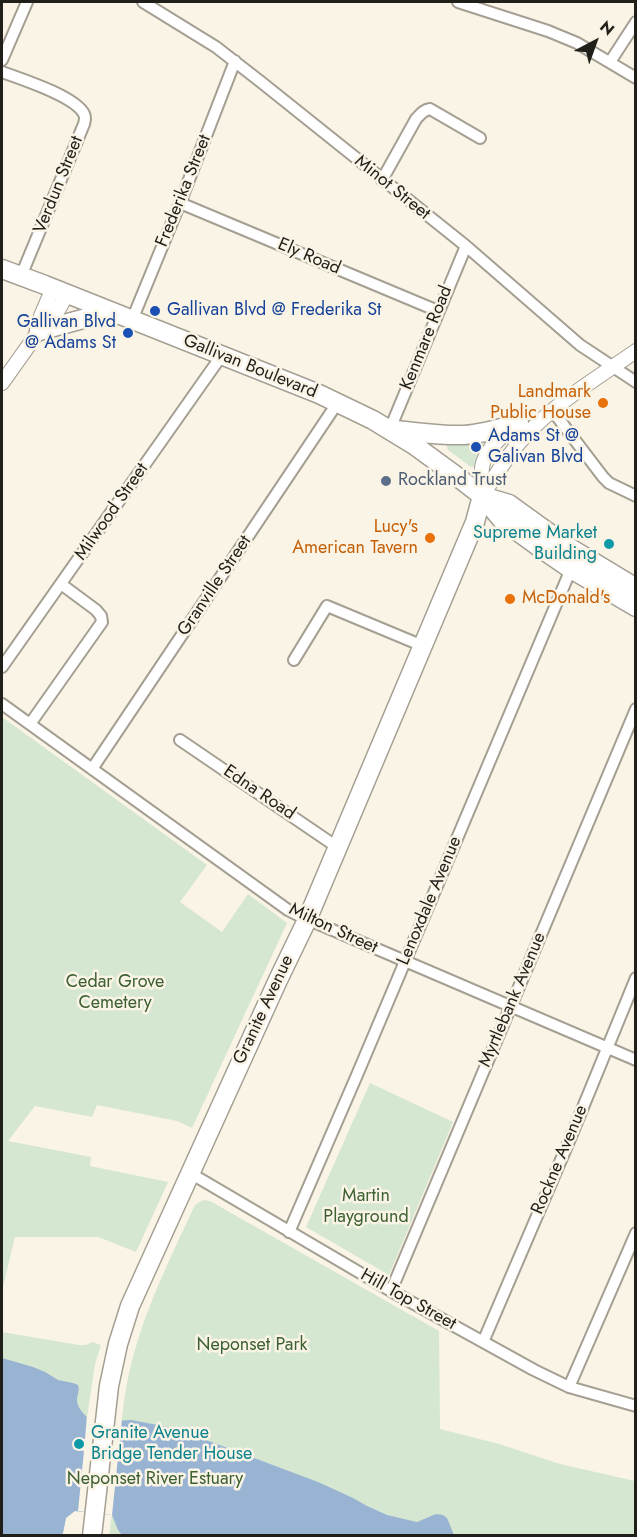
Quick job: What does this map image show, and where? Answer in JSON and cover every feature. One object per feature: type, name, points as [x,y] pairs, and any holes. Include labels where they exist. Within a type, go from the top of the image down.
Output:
[{"type":"highway","name":"Gallivan Boulevard","points":[[2,269],[338,402],[390,429],[482,496],[502,520],[571,569],[636,607]]},
{"type":"highway","points":[[39,331],[90,317],[126,317]]},
{"type":"highway","points":[[390,429],[465,435],[519,423]]},
{"type":"highway","name":"Gallivan Boulevard","points":[[482,496],[509,504],[570,548],[636,588]]},
{"type":"highway","name":"Granite Avenue","points":[[92,1536],[113,1366],[130,1306],[307,920],[475,522],[482,496]]},
{"type":"main road","points":[[2,383],[39,331],[52,321],[60,291]]},
{"type":"main road","points":[[482,496],[511,452],[552,410],[636,351]]},
{"type":"main road","points":[[482,496],[483,462],[491,448],[501,436],[519,423],[552,410]]},
{"type":"street","points":[[2,57],[27,2]]},
{"type":"street","name":"Minot Street","points":[[143,2],[216,47],[261,81],[466,246],[580,345],[636,382]]},
{"type":"street","points":[[458,2],[548,31],[577,43],[636,78]]},
{"type":"street","points":[[610,62],[636,22]]},
{"type":"street","name":"Frederika Street","points":[[126,317],[180,203],[235,62]]},
{"type":"street","name":"Verdun Street","points":[[2,72],[54,92],[74,104],[85,118],[21,276]]},
{"type":"street","points":[[382,180],[416,119],[426,110],[430,109],[480,138]]},
{"type":"street","name":"Ely Road","points":[[180,203],[438,311]]},
{"type":"street","name":"Kenmare Road","points":[[390,429],[466,246]]},
{"type":"street","name":"Milwood Street","points":[[2,668],[222,355]]},
{"type":"street","name":"Granville Street","points":[[92,770],[338,402]]},
{"type":"street","points":[[552,410],[603,477],[609,483],[636,496]]},
{"type":"street","name":"Lenoxdale Avenue","points":[[289,1232],[571,569]]},
{"type":"street","points":[[30,724],[102,622],[96,610],[61,584]]},
{"type":"street","points":[[294,660],[327,606],[423,646]]},
{"type":"street","name":"Milton Street","points":[[2,704],[281,906],[307,920],[636,1060]]},
{"type":"street","name":"Myrtlebank Avenue","points":[[391,1291],[636,709]]},
{"type":"street","name":"Edna Road","points":[[180,740],[337,847]]},
{"type":"street","name":"Rockne Avenue","points":[[483,1342],[636,978]]},
{"type":"street","name":"Hill Top Street","points":[[190,1173],[391,1291],[534,1370],[569,1387],[636,1406]]},
{"type":"street","points":[[569,1387],[636,1233]]},
{"type":"green space","points":[[485,440],[474,466],[471,467],[448,450],[446,444],[448,442]]},
{"type":"green space","name":"Cedar Grove Cemetery","points":[[2,717],[207,865],[180,902],[222,932],[248,894],[287,923],[192,1128],[177,1121],[97,1105],[92,1117],[35,1106],[8,1141],[91,1157],[90,1166],[168,1182],[136,1252],[98,1237],[15,1237],[2,1291]]},
{"type":"green space","name":"Martin Playground","points":[[370,1083],[453,1122],[389,1275],[306,1227]]},
{"type":"green space","name":"Neponset Park","points":[[203,1200],[210,1201],[439,1331],[440,1429],[499,1444],[560,1464],[635,1481],[635,1535],[109,1536],[112,1515],[75,1511],[66,1518],[61,1535],[2,1535],[2,1332],[79,1345],[92,1342],[101,1345],[95,1364],[87,1418],[98,1422],[122,1419],[126,1390],[139,1335],[195,1205]]},
{"type":"water","name":"Neponset River Estuary","points":[[2,1358],[33,1367],[58,1380],[78,1385],[78,1406],[91,1420],[98,1422],[131,1420],[174,1428],[318,1482],[387,1515],[417,1522],[436,1514],[443,1515],[447,1518],[454,1535],[122,1535],[112,1515],[75,1511],[66,1518],[61,1535],[2,1535]]},
{"type":"pier","points":[[87,1415],[95,1418],[122,1419],[112,1515],[78,1511],[84,1451],[73,1449],[74,1439],[85,1439]]},
{"type":"place","name":"Gallivan Blvd @ Frederika St","points":[[155,311]]},
{"type":"place","name":"Gallivan Blvd @ Adams St","points":[[128,333]]},
{"type":"place","name":"Landmark Public House","points":[[603,403]]},
{"type":"place","name":"Adams St @ Galivan Blvd","points":[[476,447]]},
{"type":"place","name":"Rockland Trust","points":[[386,481]]},
{"type":"place","name":"Lucy's American Tavern","points":[[430,538]]},
{"type":"place","name":"Supreme Market Building","points":[[609,544]]},
{"type":"place","name":"McDonald's","points":[[510,599]]},
{"type":"place","name":"Granite Avenue Bridge Tender House","points":[[79,1444]]}]
